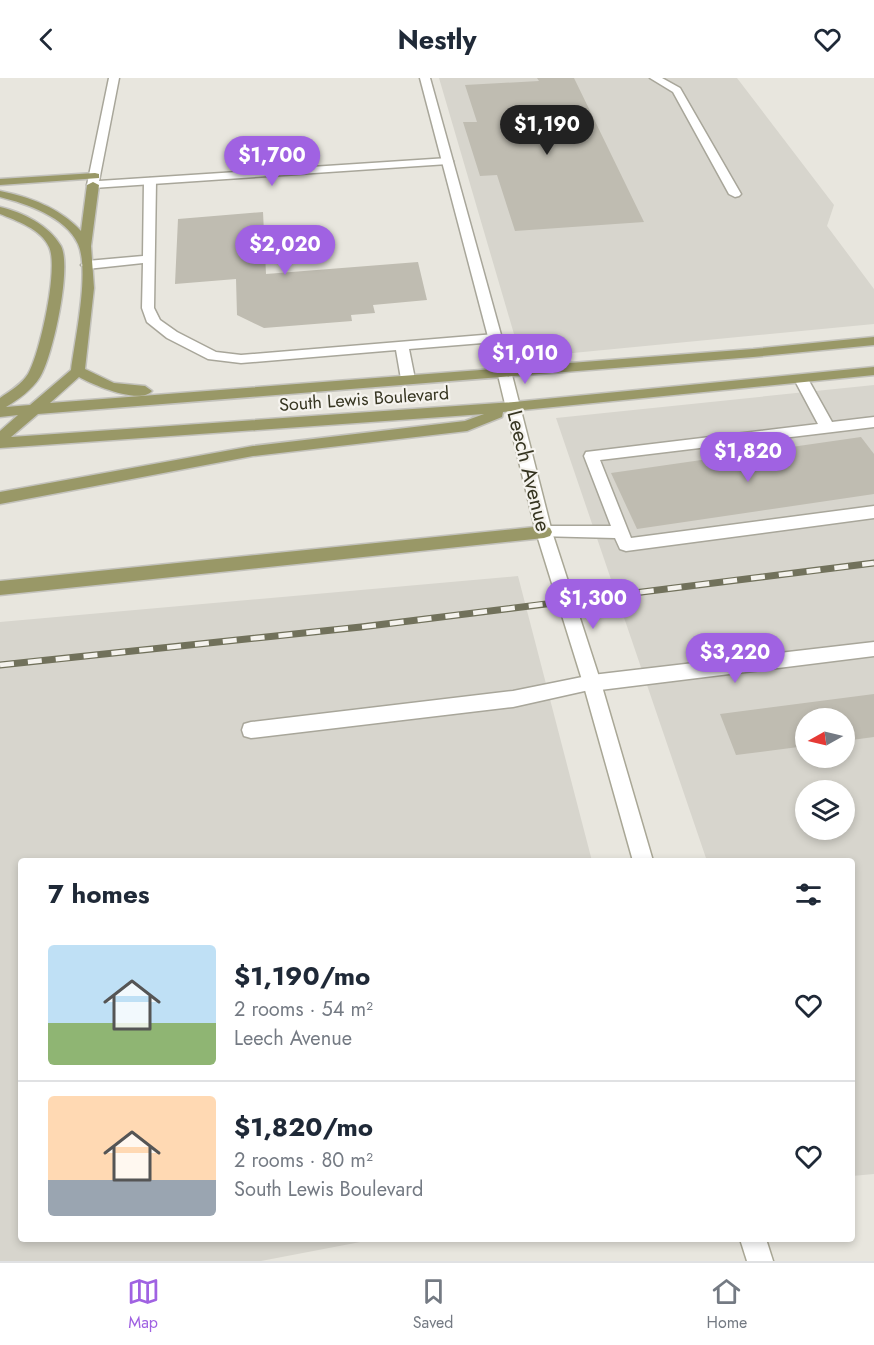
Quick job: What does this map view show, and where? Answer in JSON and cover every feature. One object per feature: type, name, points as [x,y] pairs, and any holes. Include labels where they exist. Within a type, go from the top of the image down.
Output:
[{"type":"main road","points":[[0,182],[94,181],[85,246],[88,280],[78,371],[0,441]]},
{"type":"main road","points":[[0,195],[33,204],[59,218],[72,229],[85,246]]},
{"type":"main road","points":[[0,210],[25,219],[43,232],[57,249],[60,268],[47,336],[37,372],[18,392],[0,404]]},
{"type":"main road","name":"South Lewis Boulevard","points":[[0,412],[753,353],[874,341]]},
{"type":"main road","points":[[78,371],[100,384],[124,390],[213,395]]},
{"type":"main road","name":"South Lewis Boulevard","points":[[0,441],[514,407],[874,371]]},
{"type":"main road","points":[[0,498],[253,451],[467,426],[514,407]]},
{"type":"main road","points":[[0,588],[544,532]]},
{"type":"street","points":[[114,78],[94,181],[150,181],[448,161]]},
{"type":"street","name":"Leech Avenue","points":[[425,78],[514,407],[544,532],[592,683],[642,858]]},
{"type":"street","points":[[655,78],[677,90],[735,194]]},
{"type":"street","points":[[150,181],[148,308],[154,322],[172,335],[213,356],[241,359],[495,339]]},
{"type":"street","points":[[87,265],[149,259]]},
{"type":"street","points":[[402,346],[408,379]]},
{"type":"street","points":[[801,378],[827,427]]},
{"type":"street","points":[[874,422],[591,456],[626,545],[874,512]]},
{"type":"street","points":[[544,532],[621,532]]},
{"type":"street","points":[[250,730],[513,699],[592,683],[874,649]]},
{"type":"street","points":[[754,1242],[759,1261]]},
{"type":"shaded area","points":[[439,78],[737,78],[834,205],[827,226],[874,289],[874,324],[521,358]]},
{"type":"shaded area","points":[[874,385],[874,1174],[855,1176],[855,858],[706,858],[556,418]]},
{"type":"shaded area","points":[[518,576],[591,858],[18,858],[18,1242],[360,1242],[261,1261],[0,1261],[0,622]]},
{"type":"building","points":[[537,78],[574,78],[644,222],[515,231],[497,175],[480,176],[463,122],[477,122],[465,85],[539,81]]},
{"type":"building","points":[[263,212],[266,274],[418,262],[427,300],[373,305],[375,313],[351,315],[352,321],[264,328],[237,315],[236,279],[175,284],[178,219]]},
{"type":"building","points":[[861,437],[874,454],[874,494],[637,529],[611,473]]},
{"type":"building","points":[[874,694],[874,737],[855,740],[855,708],[795,708],[795,747],[736,755],[720,714]]},
{"type":"railway","points":[[0,665],[361,627],[874,563]]}]
